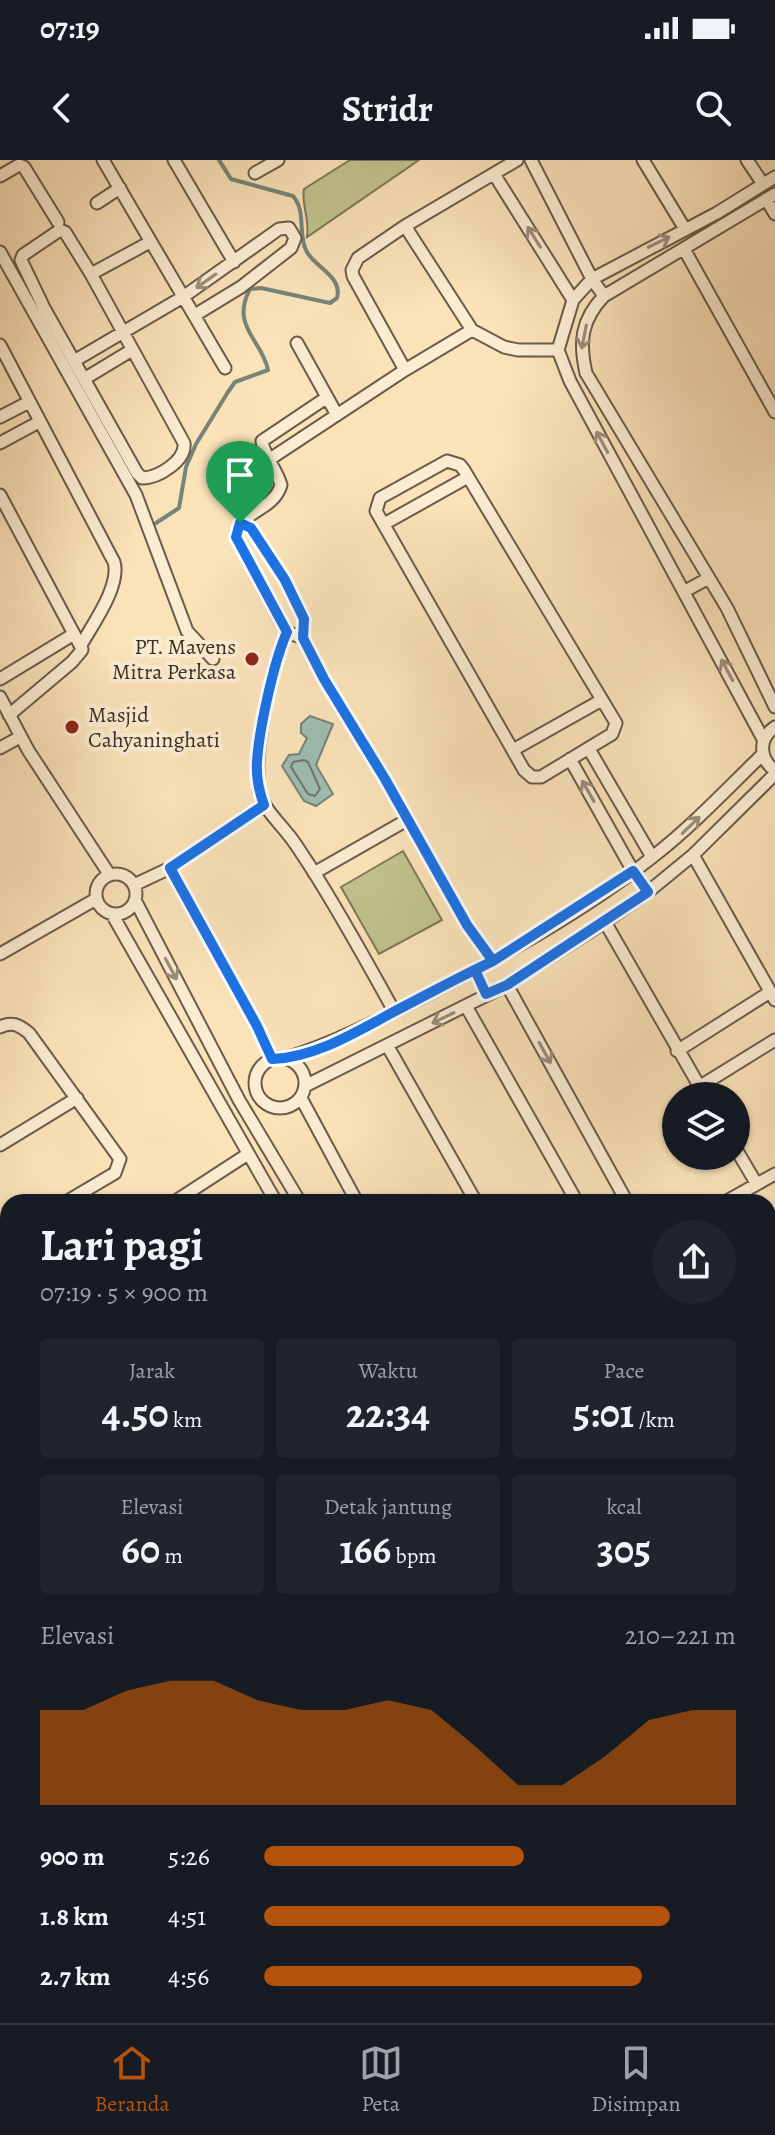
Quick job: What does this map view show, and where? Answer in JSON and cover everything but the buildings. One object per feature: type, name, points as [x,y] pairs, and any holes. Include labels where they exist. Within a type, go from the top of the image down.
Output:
[{"type":"street","points":[[103,160],[225,368]]},
{"type":"street","points":[[174,160],[234,262]]},
{"type":"street","points":[[255,173],[278,160]]},
{"type":"street","points":[[405,370],[352,270],[358,258],[405,226],[517,160]]},
{"type":"street","points":[[531,160],[592,279],[604,296]]},
{"type":"street","points":[[643,160],[685,229]]},
{"type":"street","points":[[747,160],[763,184]]},
{"type":"street","points":[[0,176],[19,165],[24,167],[58,222]]},
{"type":"street","points":[[494,174],[573,300]]},
{"type":"street","points":[[305,1086],[507,985],[605,922],[693,855],[775,772],[762,755],[763,739],[570,381],[558,350],[573,300],[592,279],[717,213],[775,177]]},
{"type":"street","points":[[97,203],[120,188]]},
{"type":"street","points":[[775,214],[771,197],[604,296],[594,306],[582,337],[581,349],[586,373],[727,608],[775,707]]},
{"type":"street","points":[[717,213],[723,225]]},
{"type":"street","points":[[405,226],[472,330],[504,347],[558,350]]},
{"type":"street","points":[[74,361],[183,297],[282,227],[289,228],[295,238],[294,246],[241,287],[195,315]]},
{"type":"street","points":[[62,230],[91,274],[123,333],[184,443],[185,451],[179,460],[149,478],[142,478],[84,379],[21,259],[62,230]]},
{"type":"street","points":[[91,274],[150,242]]},
{"type":"street","points":[[684,249],[775,412]]},
{"type":"street","points":[[0,252],[129,483],[154,539],[187,631],[213,659]]},
{"type":"street","points":[[270,459],[472,330]]},
{"type":"street","points":[[297,343],[337,415]]},
{"type":"street","points":[[0,345],[116,569],[107,598],[72,662],[0,729]]},
{"type":"street","points":[[84,379],[132,350]]},
{"type":"street","points":[[570,381],[586,373]]},
{"type":"street","points":[[303,638],[287,632],[236,537],[240,523],[266,506],[279,492],[281,485],[277,470],[261,444],[264,438],[326,398]]},
{"type":"street","points":[[0,417],[29,402]]},
{"type":"street","points":[[0,443],[39,422]]},
{"type":"street","points":[[447,461],[460,465],[616,723],[612,734],[541,777],[532,777],[524,770],[384,524],[376,511],[380,498],[447,461]]},
{"type":"street","points":[[384,524],[468,477]]},
{"type":"street","points":[[0,495],[82,647]]},
{"type":"street","points":[[240,523],[251,528],[285,580],[304,619],[303,638],[467,925],[493,961]]},
{"type":"street","points":[[685,591],[709,578]]},
{"type":"street","points":[[287,632],[272,683],[257,764],[260,793],[264,805],[289,834],[314,873],[394,1011]]},
{"type":"street","points":[[0,679],[74,634]]},
{"type":"street","points":[[0,697],[20,737],[109,874]]},
{"type":"street","points":[[513,750],[600,701]]},
{"type":"street","points":[[763,739],[775,727]]},
{"type":"street","points":[[0,748],[20,737]]},
{"type":"street","points":[[589,749],[652,857]]},
{"type":"street","points":[[286,1058],[296,1064],[303,1074],[305,1086],[301,1098],[293,1105],[282,1109],[271,1107],[262,1102],[254,1081],[257,1071],[272,1059],[286,1058],[368,1027],[493,961],[652,857],[762,755]]},
{"type":"street","points":[[570,759],[648,892]]},
{"type":"street","points":[[134,885],[170,868],[264,805]]},
{"type":"street","points":[[314,873],[407,820]]},
{"type":"street","points":[[677,1051],[772,996],[693,855]]},
{"type":"street","points":[[170,868],[272,1059]]},
{"type":"street","points":[[271,1194],[112,914],[99,906],[97,884],[109,874],[123,875],[134,885],[135,900],[239,1100],[295,1194]]},
{"type":"street","points":[[2,949],[96,899]]},
{"type":"street","points":[[112,914],[125,912],[135,900]]},
{"type":"street","points":[[605,922],[696,1082]]},
{"type":"street","points":[[475,970],[486,994]]},
{"type":"street","points":[[507,985],[623,1194]]},
{"type":"street","points":[[466,1006],[572,1194]]},
{"type":"street","points":[[0,1027],[11,1023],[29,1033],[115,1148],[120,1159],[115,1173],[80,1194]]},
{"type":"street","points":[[715,1082],[775,1040]]},
{"type":"street","points":[[387,1045],[471,1194]]},
{"type":"street","points":[[225,1108],[256,1092]]},
{"type":"street","points":[[0,1145],[77,1098]]},
{"type":"street","points":[[301,1098],[353,1194]]},
{"type":"street","points":[[186,1194],[248,1154]]},
{"type":"street","points":[[748,1170],[756,1183]]},
{"type":"street","points":[[738,1194],[775,1174]]},
{"type":"green space","points":[[350,160],[419,160],[307,237],[304,189]]},
{"type":"green space","points":[[403,851],[442,920],[379,954],[341,887]]},
{"type":"water","points":[[310,716],[333,724],[316,765],[333,794],[316,806],[304,801],[282,766],[289,755],[299,754],[307,738],[301,733],[301,724]]},
{"type":"waterway","points":[[156,523],[179,508],[186,467],[196,444],[235,382],[268,370],[245,323],[245,302],[250,289],[261,288],[330,303],[337,298],[333,278],[307,252],[300,209],[293,196],[231,179],[219,160]]},
{"type":"place","name":"PT. Mavens Mitra Perkasa","points":[[252,659]]},
{"type":"place","name":"Masjid Cahyaninghati","points":[[72,727]]},
{"type":"route","points":[[240,523],[236,537],[287,632],[259,747],[258,781],[264,805],[170,868],[272,1059],[308,1051],[368,1027],[394,1011],[475,970],[493,961],[633,871],[648,892],[507,985],[486,994],[475,970],[493,961],[467,925],[385,779],[324,679],[303,638],[304,619],[285,580],[251,528],[240,523]]}]
